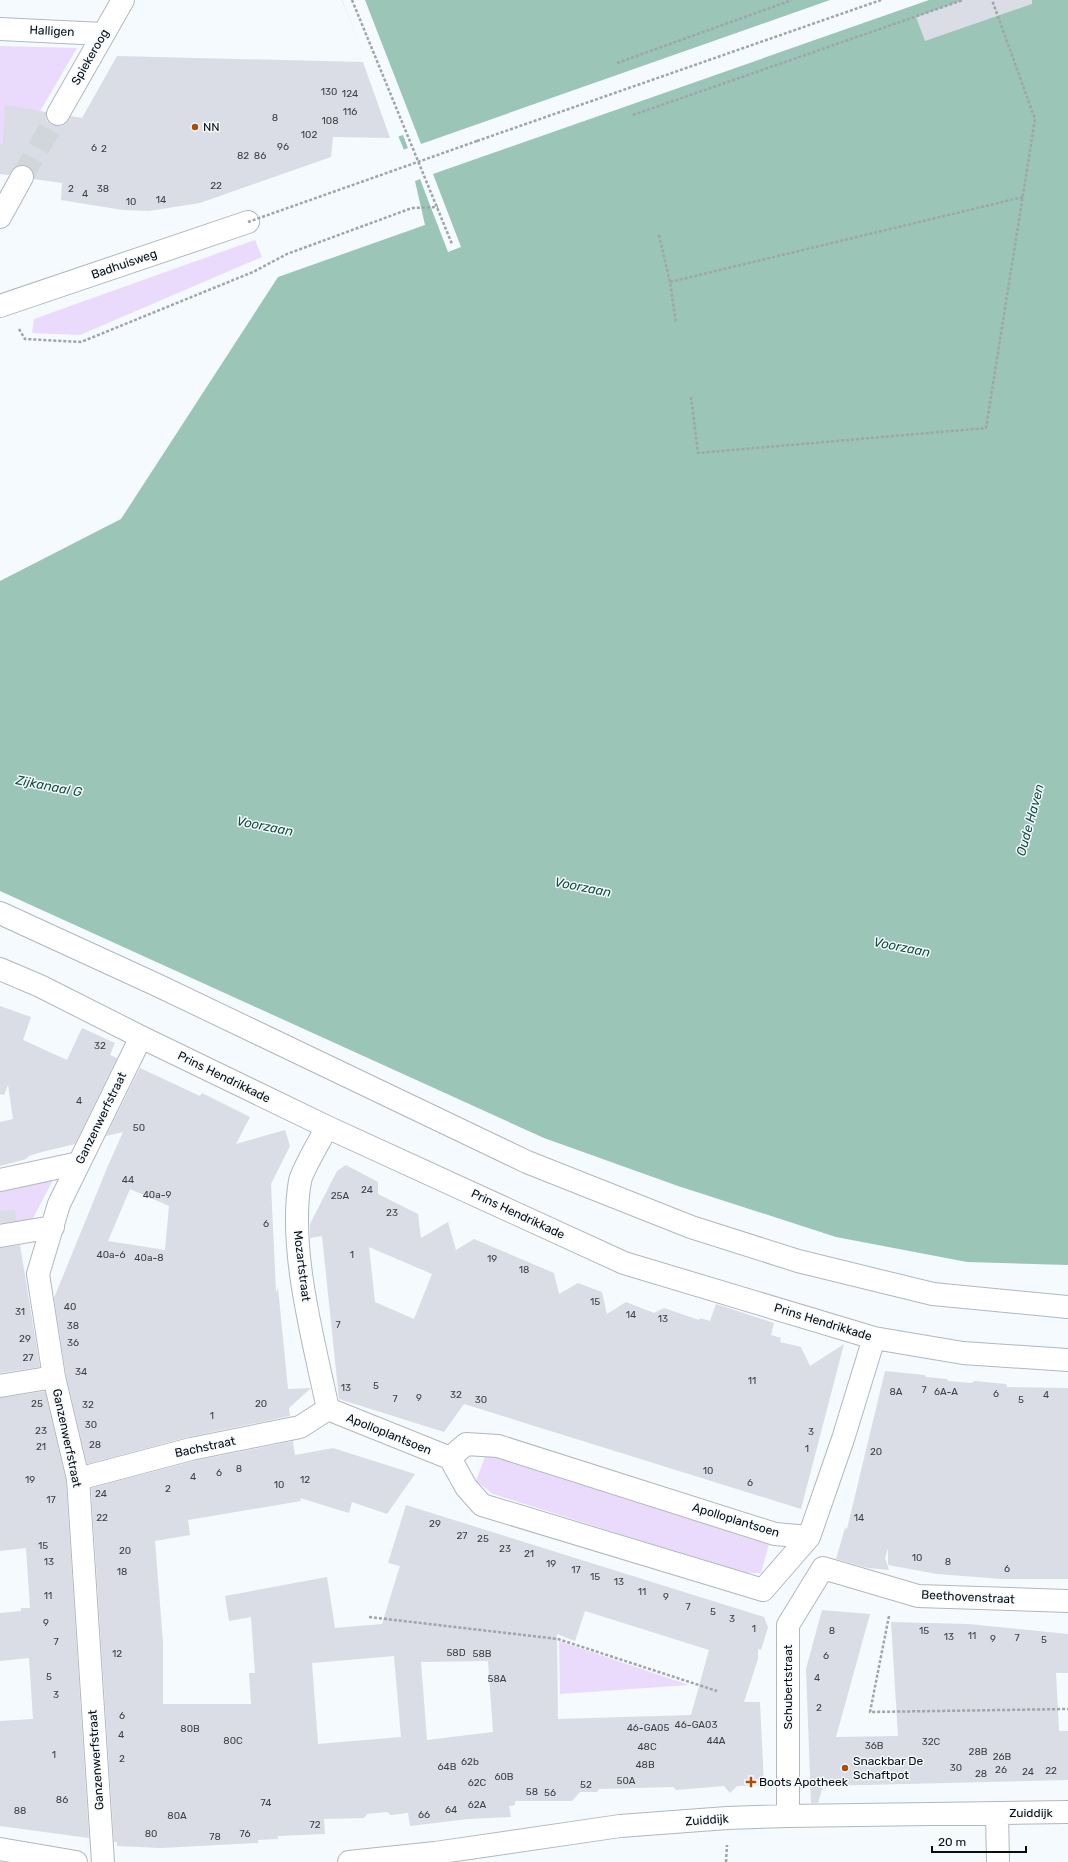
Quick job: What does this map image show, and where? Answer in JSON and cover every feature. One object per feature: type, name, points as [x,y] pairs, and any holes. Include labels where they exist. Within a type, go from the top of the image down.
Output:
[{"type":"street","name":"Spiekeroog","points":[[58,114],[123,0]]},
{"type":"street","name":"Halligen","points":[[0,29],[103,34]]},
{"type":"street","points":[[0,217],[22,177]]},
{"type":"street","name":"Badhuisweg","points":[[2,305],[248,222]]},
{"type":"street","points":[[0,913],[150,981],[527,1162],[691,1227],[798,1262],[934,1294],[1068,1307]]},
{"type":"street","name":"Prins Hendrikkade","points":[[0,969],[40,986],[141,1037],[327,1127],[624,1263],[874,1338],[963,1353],[1068,1360]]},
{"type":"street","name":"Ganzenwerfstraat","points":[[103,1862],[78,1479],[54,1377],[38,1274],[60,1204],[141,1037]]},
{"type":"street","name":"Mozartstraat","points":[[327,1127],[300,1180],[297,1225],[303,1289],[328,1409]]},
{"type":"street","points":[[0,1180],[79,1163]]},
{"type":"street","points":[[0,1236],[53,1226]]},
{"type":"street","points":[[450,1458],[466,1487],[482,1505],[763,1590],[809,1538],[843,1439],[874,1338]]},
{"type":"street","points":[[0,1386],[54,1377]]},
{"type":"street","name":"Apolloplantsoen","points":[[328,1409],[450,1458],[466,1444],[498,1446],[775,1534],[809,1538]]},
{"type":"street","name":"Bachstraat","points":[[78,1479],[191,1449],[300,1427],[328,1409]]},
{"type":"street","name":"Beethovenstraat","points":[[823,1568],[918,1596],[1068,1601]]},
{"type":"street","name":"Schubertstraat","points":[[788,1816],[788,1625],[823,1568]]},
{"type":"street","name":"Zuiddijk","points":[[349,1862],[435,1854],[620,1826],[788,1816],[1068,1812]]},
{"type":"street","points":[[998,1813],[998,1862]]},
{"type":"street","points":[[0,1849],[76,1862]]},
{"type":"path","points":[[352,0],[438,206],[452,244]]},
{"type":"path","points":[[617,63],[792,0]]},
{"type":"path","points":[[248,222],[535,120],[881,0]]},
{"type":"path","points":[[633,115],[963,0]]},
{"type":"path","points":[[691,397],[698,453],[986,428],[1035,119],[992,0]]},
{"type":"path","points":[[670,282],[1023,196]]},
{"type":"path","points":[[2,305],[25,339],[81,342],[253,272],[287,254],[412,208],[438,206]]},
{"type":"path","points":[[658,235],[670,282],[676,323]]},
{"type":"path","points":[[894,1588],[870,1712],[1068,1709]]},
{"type":"path","points":[[369,1617],[558,1639],[717,1691]]},
{"type":"shaded area","points":[[0,46],[77,48],[39,113],[0,169]]},
{"type":"shaded area","points":[[255,240],[262,257],[80,335],[32,333],[34,319]]},
{"type":"shaded area","points":[[56,1174],[30,1224],[0,1230],[0,1186]]},
{"type":"shaded area","points":[[486,1454],[500,1455],[751,1533],[769,1544],[761,1573],[743,1573],[493,1494],[476,1481]]},
{"type":"shaded area","points":[[559,1641],[689,1685],[560,1694]]},
{"type":"water","points":[[342,0],[1068,0],[1068,1265],[967,1262],[836,1237],[678,1186],[544,1138],[0,891],[0,581],[121,519],[278,277],[425,225],[415,181],[404,150]]},
{"type":"pier","points":[[342,0],[365,0],[421,144],[830,0],[929,0],[433,174],[461,247],[448,252],[420,179],[413,182],[403,150],[408,148],[403,135],[397,137]]},
{"type":"building","points":[[963,0],[1032,0],[1032,4],[925,41],[916,17]]},
{"type":"building","name":"NN","points":[[117,56],[363,62],[390,138],[333,137],[331,157],[200,203],[149,211],[123,210],[61,200],[62,183],[34,179],[33,171],[28,166],[16,166],[9,175],[0,174],[0,144],[3,144],[5,105],[46,112],[47,121],[52,125],[65,125],[71,116],[82,118]]},
{"type":"building","points":[[0,1006],[31,1017],[23,1040],[67,1060],[82,1028],[115,1043],[110,1055],[117,1058],[75,1144],[38,1153],[29,1156],[26,1159],[0,1166],[0,1122],[13,1119],[8,1085],[4,1095],[0,1094]]},
{"type":"building","points":[[140,1068],[200,1096],[202,1093],[250,1117],[236,1144],[285,1130],[290,1146],[271,1184],[276,1292],[278,1288],[288,1389],[311,1388],[289,1408],[290,1416],[188,1437],[87,1464],[66,1375],[54,1298],[123,1132],[106,1136]],"holes":[[[130,1189],[169,1206],[165,1250],[108,1241]]]},
{"type":"building","points":[[346,1165],[378,1182],[378,1194],[418,1214],[421,1238],[448,1222],[456,1250],[474,1239],[554,1273],[559,1294],[578,1283],[602,1292],[607,1314],[626,1302],[654,1313],[664,1308],[699,1320],[700,1318],[710,1321],[716,1304],[774,1323],[771,1335],[781,1338],[780,1342],[801,1347],[810,1366],[844,1344],[801,1509],[464,1404],[444,1432],[339,1399],[322,1236],[310,1238],[310,1224],[337,1171]],"holes":[[[369,1247],[432,1274],[414,1319],[375,1302]]]},
{"type":"building","points":[[15,1210],[16,1221],[0,1223],[0,1211]]},
{"type":"building","points":[[20,1245],[40,1367],[0,1373],[0,1248]]},
{"type":"building","points":[[885,1371],[925,1375],[926,1377],[947,1379],[948,1381],[972,1383],[974,1381],[1006,1384],[1007,1387],[1068,1388],[1068,1579],[1003,1579],[937,1574],[888,1565],[888,1548],[885,1558],[889,1570],[868,1568],[836,1559],[845,1528],[847,1529]]},
{"type":"building","points":[[45,1391],[66,1481],[89,1838],[0,1826],[0,1721],[33,1719],[29,1658],[0,1661],[0,1613],[21,1611],[21,1608],[30,1608],[26,1548],[0,1551],[0,1398]]},
{"type":"building","points":[[293,1441],[295,1455],[333,1448],[415,1474],[387,1514],[352,1502],[349,1513],[300,1498],[301,1501],[188,1520],[190,1535],[155,1541],[163,1643],[163,1704],[251,1704],[249,1673],[255,1673],[251,1617],[229,1621],[225,1596],[327,1577],[335,1628],[382,1624],[400,1566],[388,1563],[406,1505],[764,1617],[768,1627],[761,1650],[758,1649],[758,1659],[744,1702],[760,1702],[764,1785],[737,1786],[730,1793],[724,1786],[676,1790],[673,1787],[599,1789],[597,1792],[580,1792],[572,1801],[515,1801],[515,1805],[509,1806],[511,1817],[468,1819],[410,1826],[408,1813],[391,1815],[387,1812],[367,1814],[364,1818],[324,1819],[325,1834],[278,1836],[278,1839],[258,1840],[258,1843],[161,1848],[117,1846],[117,1842],[114,1842],[91,1488],[194,1461]],"holes":[[[585,1611],[709,1650],[691,1715],[558,1719],[557,1634],[575,1641]],[[394,1656],[401,1737],[318,1744],[312,1663]],[[488,1661],[493,1732],[427,1740],[421,1662]]]},
{"type":"building","points":[[822,1610],[870,1614],[836,1737],[898,1736],[891,1622],[968,1624],[1068,1634],[1068,1673],[1056,1673],[1059,1731],[1068,1731],[1068,1780],[823,1786],[818,1803],[811,1803],[806,1669]]},
{"type":"tunnel","points":[[22,177],[58,114]]},
{"type":"place","name":"NN","points":[[195,127]]},
{"type":"place","name":"Snackbar De Schaftpot","points":[[845,1768]]},
{"type":"place","name":"Boots Apotheek","points":[[751,1782]]},
{"type":"water label","name":"Zijkanaal G","points":[[49,786]]},
{"type":"water label","name":"Oude Haven","points":[[1030,820]]},
{"type":"water label","name":"Voorzaan","points":[[265,826]]},
{"type":"water label","name":"Voorzaan","points":[[583,887]]},
{"type":"water label","name":"Voorzaan","points":[[902,947]]}]
